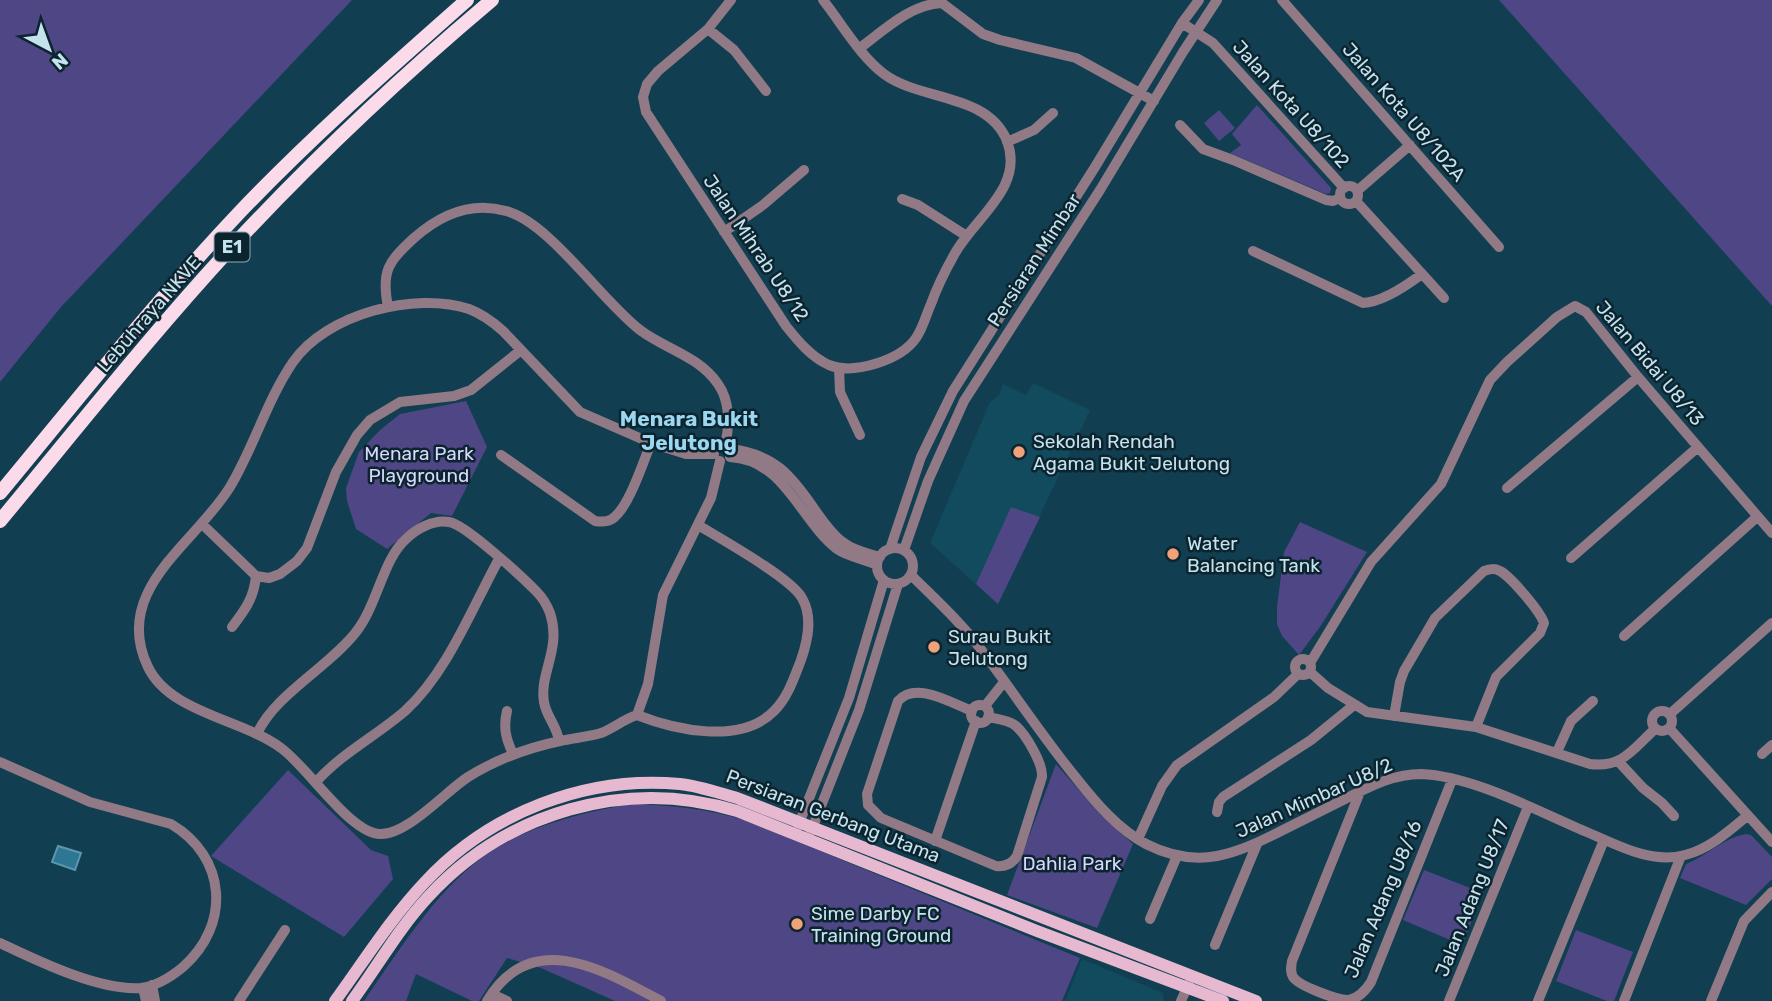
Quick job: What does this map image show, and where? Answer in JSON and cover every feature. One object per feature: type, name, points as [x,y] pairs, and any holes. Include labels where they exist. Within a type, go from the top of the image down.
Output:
[{"type":"highway","name":"Lebuhraya NKVE","points":[[0,494],[160,300],[238,214],[352,101],[467,0]]},
{"type":"highway","name":"Lebuhraya NKVE","points":[[0,521],[174,312],[248,230],[300,175],[364,114],[492,0]]},
{"type":"main road","name":"Persiaran Gerbang Utama","points":[[335,1001],[404,906],[437,869],[480,835],[529,808],[584,790],[623,784],[662,783],[716,792],[810,833],[1189,982],[1256,1001]]},
{"type":"main road","name":"Persiaran Gerbang Utama","points":[[352,1001],[417,910],[439,886],[498,839],[543,818],[613,799],[666,798],[724,807],[797,827]]},
{"type":"main road","name":"Persiaran Gerbang Utama","points":[[1189,982],[1223,1001]]},
{"type":"street","name":"Jalan Mihrab U8/12","points":[[731,0],[708,29],[647,84],[643,97],[646,112],[797,341],[813,356],[839,368]]},
{"type":"street","points":[[823,0],[876,67],[891,78],[984,113],[999,126],[1007,142],[1012,163],[1007,180],[986,215],[965,235],[912,343],[888,359],[839,368],[840,392],[860,435]]},
{"type":"street","name":"Persiaran Mimbar","points":[[890,549],[921,457],[949,400],[1182,23],[1199,0]]},
{"type":"street","name":"Persiaran Mimbar","points":[[904,550],[928,481],[964,401],[1100,190],[1217,0]]},
{"type":"street","name":"Jalan Kota U8/102A","points":[[1282,0],[1499,247]]},
{"type":"street","points":[[860,48],[903,16],[945,2],[982,34],[1076,58],[1154,101]]},
{"type":"street","name":"Jalan Kota U8/102","points":[[1182,23],[1213,43],[1342,193]]},
{"type":"street","points":[[708,29],[729,45],[766,91]]},
{"type":"street","points":[[1007,142],[1027,134],[1053,113]]},
{"type":"street","points":[[1180,125],[1203,149],[1326,200],[1333,201],[1349,186],[1444,299]]},
{"type":"street","points":[[1342,193],[1346,204],[1410,145]]},
{"type":"street","points":[[724,232],[763,205],[804,170]]},
{"type":"street","points":[[902,200],[918,205],[965,235]]},
{"type":"street","points":[[388,307],[385,281],[388,266],[402,249],[430,225],[465,209],[491,208],[515,214],[547,237],[616,309],[641,331],[684,355],[713,377],[726,403],[728,450],[725,461],[686,454],[651,443],[580,412],[497,326],[470,310],[431,303],[388,307],[336,325],[316,338],[294,360],[224,497],[158,574],[144,598],[139,621],[143,655],[153,677],[178,699],[257,734],[291,755],[350,818],[366,831],[384,835],[402,828],[485,766],[513,754],[600,733],[637,715],[674,727],[698,731],[725,731],[747,727],[767,718],[791,688],[803,655],[807,610],[797,591],[698,525]]},
{"type":"street","points":[[1253,251],[1363,303],[1369,303],[1405,286],[1422,274]]},
{"type":"street","name":"Jalan Bidai U8/13","points":[[1310,667],[1371,562],[1441,484],[1490,380],[1557,317],[1575,306],[1581,308],[1772,533]]},
{"type":"street","points":[[202,524],[256,576],[269,578],[281,574],[297,561],[307,548],[336,472],[357,435],[370,420],[400,402],[454,396],[471,390],[521,350]]},
{"type":"street","points":[[1507,488],[1638,377]]},
{"type":"street","points":[[501,456],[595,521],[603,522],[615,516],[625,504],[651,443]]},
{"type":"street","points":[[637,715],[648,684],[663,595],[711,498],[717,447],[762,465],[777,477],[837,548],[878,561]]},
{"type":"street","points":[[1571,558],[1698,447]]},
{"type":"street","points":[[1625,636],[1757,517]]},
{"type":"street","points":[[257,734],[268,715],[357,632],[374,603],[399,546],[413,533],[430,524],[448,521],[466,530],[542,598],[551,616],[554,645],[544,701],[559,741]]},
{"type":"street","points":[[810,833],[859,710],[898,584],[911,575],[913,569],[911,558],[904,550],[890,549],[878,561]]},
{"type":"street","points":[[316,782],[340,758],[404,711],[423,692],[448,654],[499,559]]},
{"type":"street","points":[[878,561],[880,576],[898,584]]},
{"type":"street","points":[[1394,716],[1404,671],[1435,618],[1484,571],[1494,569],[1504,574],[1544,623],[1540,633],[1496,677],[1476,726]]},
{"type":"street","name":"Jalan Mimbar U8/2","points":[[911,575],[957,620],[1087,792],[1112,818],[1138,839],[1177,856],[1218,857],[1256,844],[1360,792],[1391,778],[1408,775],[1431,775],[1492,792],[1604,840],[1635,852],[1656,856],[1681,856],[1709,845],[1747,816]]},
{"type":"street","points":[[232,627],[249,605],[255,592],[256,576]]},
{"type":"street","points":[[797,827],[849,698],[884,580]]},
{"type":"street","points":[[1670,714],[1772,623]]},
{"type":"street","points":[[1298,674],[1295,668],[1297,662],[1302,659],[1328,688],[1354,705],[1377,714],[1476,726],[1590,764],[1619,762],[1655,729]]},
{"type":"street","points":[[1298,674],[1305,675],[1310,667]]},
{"type":"street","points":[[1138,839],[1162,786],[1177,765],[1274,697],[1298,674]]},
{"type":"street","points":[[972,710],[919,692],[902,697],[898,701],[867,793],[868,805],[875,814],[935,841],[999,866],[1008,865],[1017,856],[1042,777],[1042,766],[1017,726],[986,711],[978,705],[971,715],[981,722],[986,711],[1004,682]]},
{"type":"street","points":[[1557,752],[1571,721],[1593,701]]},
{"type":"street","points":[[1217,812],[1219,802],[1230,792],[1311,740],[1354,705]]},
{"type":"street","points":[[507,711],[504,723],[513,754]]},
{"type":"street","points":[[1661,711],[1670,714],[1673,723],[1670,729],[1661,732],[1655,729],[1652,723],[1655,714],[1661,711]]},
{"type":"street","points":[[935,841],[976,721]]},
{"type":"street","points":[[1670,729],[1772,842]]},
{"type":"street","points":[[1762,754],[1772,745]]},
{"type":"street","points":[[0,762],[90,802],[171,824],[186,834],[207,860],[216,896],[210,931],[192,958],[173,975],[147,986],[118,989],[56,968],[0,943]]},
{"type":"street","points":[[1619,762],[1674,816]]},
{"type":"street","name":"Jalan Adang U8/16","points":[[1360,792],[1292,961],[1291,974],[1295,980],[1348,1000],[1362,993],[1371,982],[1452,780]]},
{"type":"street","name":"Jalan Adang U8/17","points":[[1449,1001],[1528,807]]},
{"type":"street","points":[[1538,1001],[1604,840]]},
{"type":"street","points":[[1214,945],[1256,844]]},
{"type":"street","points":[[1150,919],[1177,856]]},
{"type":"street","points":[[1624,1001],[1681,856]]},
{"type":"street","points":[[1711,1001],[1744,921],[1772,892]]},
{"type":"street","points":[[239,1001],[285,930]]},
{"type":"street","points":[[489,997],[513,972],[534,962],[554,960],[573,961],[606,972],[661,1001]]},
{"type":"street","points":[[1181,1001],[1189,982]]},
{"type":"street","points":[[146,1001],[147,986]]},
{"type":"street","points":[[147,986],[155,1001]]},
{"type":"street","points":[[489,997],[507,1001]]},
{"type":"shaded area","name":"Sekolah Rendah Agama Bukit Jelutong","points":[[1033,383],[1090,410],[998,604],[930,543],[990,402],[999,395],[1003,384],[1026,395]]},
{"type":"shaded area","points":[[58,846],[81,853],[75,870],[52,862]]},
{"type":"shaded area","points":[[1082,959],[1163,993],[1164,1001],[1065,1001]]},
{"type":"green space","points":[[0,0],[352,0],[61,307],[0,382]]},
{"type":"green space","points":[[1499,0],[1772,0],[1772,306]]},
{"type":"green space","points":[[1257,105],[1331,188],[1330,193],[1326,194],[1230,153],[1241,145],[1232,134]]},
{"type":"green space","points":[[1219,110],[1235,128],[1219,141],[1204,123]]},
{"type":"green space","name":"Menara Park Playground","points":[[466,401],[487,447],[452,516],[431,513],[387,549],[356,529],[347,501],[346,488],[359,452],[400,414]]},
{"type":"green space","points":[[1011,507],[1040,517],[998,604],[976,584]]},
{"type":"green space","points":[[1300,522],[1367,552],[1299,655],[1282,636],[1277,624],[1277,607],[1284,552]]},
{"type":"green space","name":"Dahlia Park","points":[[1056,764],[1101,815],[1133,844],[1097,928],[1007,895]]},
{"type":"green space","points":[[288,770],[371,850],[388,856],[393,879],[344,937],[211,856]]},
{"type":"green space","points":[[631,804],[688,808],[745,820],[1080,958],[1062,1001],[615,1001],[541,968],[507,958],[479,1001],[472,1001],[416,974],[406,1001],[364,1001],[407,938],[440,897],[478,861],[498,847],[546,825]]},
{"type":"green space","points":[[1751,835],[1772,857],[1772,879],[1746,905],[1680,878],[1686,864],[1730,839]]},
{"type":"green space","points":[[1424,870],[1483,893],[1462,945],[1403,920]]},
{"type":"green space","points":[[1576,930],[1633,952],[1614,1001],[1607,1001],[1556,981]]},
{"type":"place","name":"Sekolah Rendah Agama Bukit Jelutong","points":[[1019,452]]},
{"type":"place","name":"Water Balancing Tank","points":[[1173,554]]},
{"type":"place","name":"Surau Bukit Jelutong","points":[[934,647]]},
{"type":"place","name":"Sime Darby FC Training Ground","points":[[797,924]]},
{"type":"district","name":"Menara Bukit Jelutong","points":[[689,430]]}]
